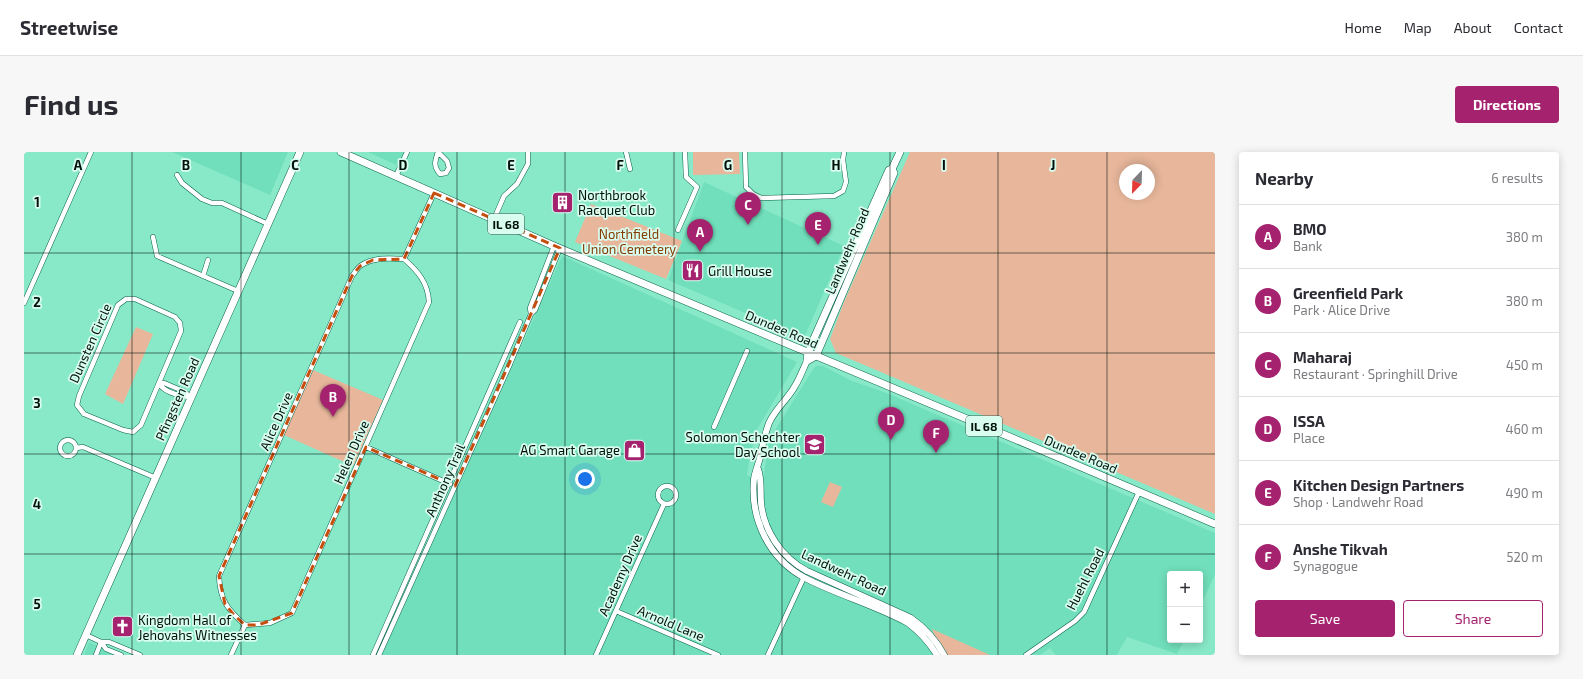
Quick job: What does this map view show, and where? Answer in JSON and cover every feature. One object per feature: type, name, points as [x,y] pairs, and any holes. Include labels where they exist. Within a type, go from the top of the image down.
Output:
[{"type":"main road","name":"Pfingsten Road","points":[[77,655],[300,152]]},
{"type":"main road","name":"Dundee Road","points":[[342,152],[557,247],[1215,524]]},
{"type":"main road","name":"Landwehr Road","points":[[807,361],[808,352],[889,170],[892,169],[900,152]]},
{"type":"main road","name":"Landwehr Road","points":[[816,356],[894,173],[892,169]]},
{"type":"main road","points":[[807,361],[816,356]]},
{"type":"street","points":[[24,303],[91,152]]},
{"type":"street","points":[[396,176],[407,152]]},
{"type":"street","points":[[494,219],[504,196],[517,184],[528,164],[528,152]]},
{"type":"street","points":[[626,152],[630,169]]},
{"type":"street","points":[[678,230],[697,187],[686,177],[685,152]]},
{"type":"street","points":[[745,152],[746,187],[753,194],[761,198],[834,196],[843,191],[846,182],[843,160],[844,152]]},
{"type":"street","points":[[177,175],[182,183],[202,199],[212,203],[222,204],[268,224]]},
{"type":"street","points":[[404,259],[434,193]]},
{"type":"street","points":[[153,237],[157,256],[238,291]]},
{"type":"street","name":"Anthony Trail","points":[[379,655],[531,314],[535,310],[557,247]]},
{"type":"street","name":"Alice Drive","points":[[245,624],[234,615],[225,604],[220,591],[219,576],[352,276],[360,266],[373,260],[388,257],[404,259]]},
{"type":"street","name":"Helen Drive","points":[[245,624],[258,625],[292,613],[366,447],[429,302],[428,292],[424,282],[416,269],[404,259]]},
{"type":"street","points":[[203,276],[208,260]]},
{"type":"street","name":"Dunsten Circle","points":[[126,299],[135,299],[175,317],[180,323],[181,331],[159,384],[141,425],[133,432],[123,430],[84,414],[77,405],[79,396],[118,305],[126,299]]},
{"type":"street","name":"Anthony Trail","points":[[373,655],[520,322]]},
{"type":"street","points":[[714,427],[747,350]]},
{"type":"street","points":[[503,360],[510,364]]},
{"type":"street","name":"Landwehr Road","points":[[807,361],[795,386],[770,422],[763,441],[758,469],[754,477],[756,514],[761,529],[771,548],[787,565],[804,577],[898,617],[918,630],[930,643],[937,655]]},
{"type":"street","points":[[159,384],[164,383],[183,391],[191,397]]},
{"type":"street","points":[[76,448],[83,447],[156,478]]},
{"type":"street","points":[[366,447],[455,486]]},
{"type":"street","name":"Landwehr Road","points":[[758,469],[761,477],[761,502],[764,520],[775,542],[791,560],[804,570],[911,618],[926,630],[934,639],[944,655]]},
{"type":"street","name":"Academy Drive","points":[[663,487],[672,487],[677,494],[675,500],[670,504],[664,504],[659,499],[659,491],[663,487]]},
{"type":"street","name":"Huehl Road","points":[[1026,655],[1075,621],[1084,612],[1139,492]]},
{"type":"street","name":"Academy Drive","points":[[596,655],[664,504]]},
{"type":"street","points":[[768,655],[804,577]]},
{"type":"street","name":"Arnold Lane","points":[[616,611],[718,655]]},
{"type":"street","points":[[231,655],[245,624]]},
{"type":"street","points":[[86,635],[101,642],[109,642],[140,655]]},
{"type":"street","points":[[96,655],[101,642]]},
{"type":"street","points":[[101,642],[106,649],[121,655]]},
{"type":"highlighted area","points":[[434,193],[560,248],[455,486],[366,447],[292,613],[258,625],[245,625],[225,604],[219,576],[352,276],[360,266],[373,260],[404,259]]},
{"type":"shaded area","points":[[172,152],[288,152],[270,195]]},
{"type":"shaded area","points":[[368,152],[410,152],[403,168]]},
{"type":"shaded area","points":[[704,182],[844,246],[804,338],[668,280]]},
{"type":"shaded area","points":[[562,256],[797,362],[758,428],[750,455],[747,475],[763,482],[770,438],[812,371],[816,366],[823,366],[852,381],[884,392],[1215,533],[1215,575],[1203,600],[1203,571],[1167,571],[1167,643],[1182,643],[1177,654],[1127,637],[1117,655],[1056,655],[1050,648],[1040,655],[382,655]]},
{"type":"shaded area","points":[[89,642],[119,655],[84,655]]},
{"type":"green space","points":[[693,152],[739,152],[740,174],[693,175]]},
{"type":"green space","points":[[910,152],[1215,152],[1215,514],[836,353],[830,339],[844,302]]},
{"type":"green space","name":"Northfield Union Cemetery","points":[[591,204],[682,241],[666,279],[575,242]]},
{"type":"green space","points":[[136,327],[153,334],[123,404],[105,394]]},
{"type":"green space","points":[[313,370],[383,400],[353,466],[284,435]]},
{"type":"green space","points":[[830,482],[842,487],[833,507],[821,502]]},
{"type":"green space","points":[[932,629],[990,655],[947,655]]},
{"type":"place","name":"Northbrook Racquet Club","points":[[562,202]]},
{"type":"place","name":"Maharaj","points":[[748,225]]},
{"type":"place","name":"Kitchen Design Partners","points":[[818,245]]},
{"type":"place","name":"BMO","points":[[700,252]]},
{"type":"place","name":"Grill House","points":[[692,271]]},
{"type":"place","name":"Greenfield Park","points":[[333,417]]},
{"type":"place","name":"ISSA","points":[[891,440]]},
{"type":"place","name":"Solomon Schechter Day School","points":[[815,444]]},
{"type":"place","name":"AG Smart Garage","points":[[635,450]]},
{"type":"place","name":"Anshe Tikvah","points":[[936,453]]},
{"type":"place","name":"Kingdom Hall of Jehovahs Witnesses","points":[[123,627]]}]
